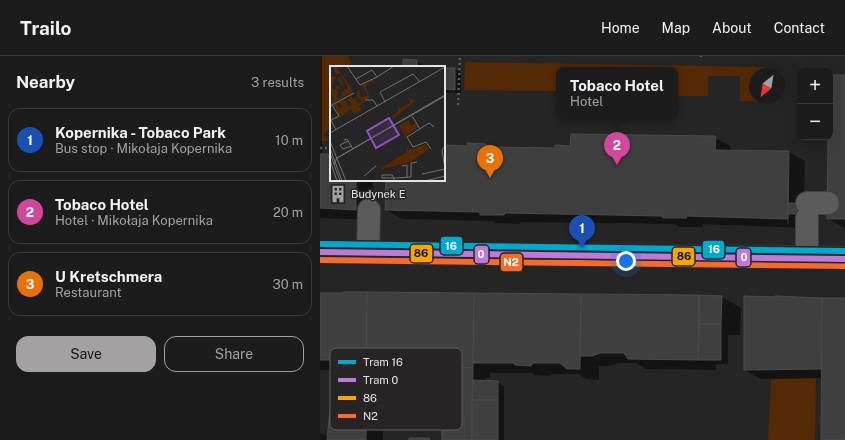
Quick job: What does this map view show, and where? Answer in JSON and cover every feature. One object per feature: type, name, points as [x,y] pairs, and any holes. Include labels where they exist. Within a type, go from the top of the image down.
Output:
[{"type":"street","points":[[807,258],[814,208]]},
{"type":"street","points":[[368,253],[369,210]]},
{"type":"street","points":[[320,252],[845,258]]},
{"type":"path","points":[[458,105],[460,56]]},
{"type":"path","points":[[320,148],[330,147]]},
{"type":"shaded area","points":[[320,56],[349,56],[351,66],[330,66],[330,128],[323,135],[329,141],[320,141]]},
{"type":"shaded area","points":[[465,62],[765,67],[749,68],[749,101],[740,101],[740,76],[708,76],[708,96],[678,96],[678,67],[556,67],[556,91],[464,90]]},
{"type":"shaded area","points":[[816,378],[815,440],[768,440],[771,379]]},
{"type":"building","points":[[403,59],[417,60],[417,66],[403,66]]},
{"type":"building","points":[[445,68],[455,68],[455,90],[445,89]]},
{"type":"building","points":[[833,75],[845,75],[845,219],[827,219],[828,140],[833,140]]},
{"type":"building","points":[[571,134],[714,136],[716,137],[715,150],[789,151],[788,219],[687,216],[686,218],[663,218],[662,216],[505,213],[504,215],[480,215],[480,212],[385,210],[386,181],[445,181],[445,145],[467,146],[467,143],[486,144],[486,147],[555,148],[555,145],[570,146]]},
{"type":"building","name":"Budynek E","points":[[320,154],[330,154],[330,181],[356,181],[356,210],[320,208]]},
{"type":"building","points":[[788,203],[797,203],[796,214],[788,214]]},
{"type":"building","points":[[367,292],[367,348],[330,348],[330,360],[320,360],[320,293]]},
{"type":"building","points":[[367,292],[474,293],[473,368],[462,368],[462,348],[366,348]]},
{"type":"building","points":[[474,293],[581,294],[580,369],[567,369],[560,363],[533,363],[531,366],[515,365],[514,363],[473,363]]},
{"type":"building","points":[[581,294],[699,295],[698,360],[628,359],[624,353],[601,353],[592,356],[580,356]]},
{"type":"building","points":[[699,295],[722,296],[721,324],[699,324]]},
{"type":"building","points":[[744,296],[822,298],[822,369],[744,370]]},
{"type":"building","points":[[822,298],[845,298],[845,440],[821,440]]},
{"type":"building","points":[[699,324],[721,324],[721,360],[698,360]]},
{"type":"building","points":[[462,367],[473,368],[472,440],[442,440],[442,430],[462,430]]},
{"type":"building","points":[[473,380],[498,381],[498,400],[472,400]]},
{"type":"building","points":[[472,400],[498,400],[498,440],[472,440]]},
{"type":"building","points":[[330,409],[330,430],[366,430],[366,440],[327,440]]},
{"type":"building","points":[[410,438],[429,438],[430,440],[408,440]]},
{"type":"tram line","name":"16","points":[[320,244],[845,251]]},
{"type":"tram line","name":"0","points":[[320,252],[845,259]]},
{"type":"transit line","name":"86","points":[[320,252],[845,258]]},
{"type":"transit line","name":"N2","points":[[320,260],[845,266]]},
{"type":"place","name":"Tobaco Hotel","points":[[617,165]]},
{"type":"place","name":"U Kretschmera","points":[[490,178]]},
{"type":"place","name":"Budynek E","points":[[338,194]]},
{"type":"place","name":"Kopernika - Tobaco Park","points":[[582,248]]}]
